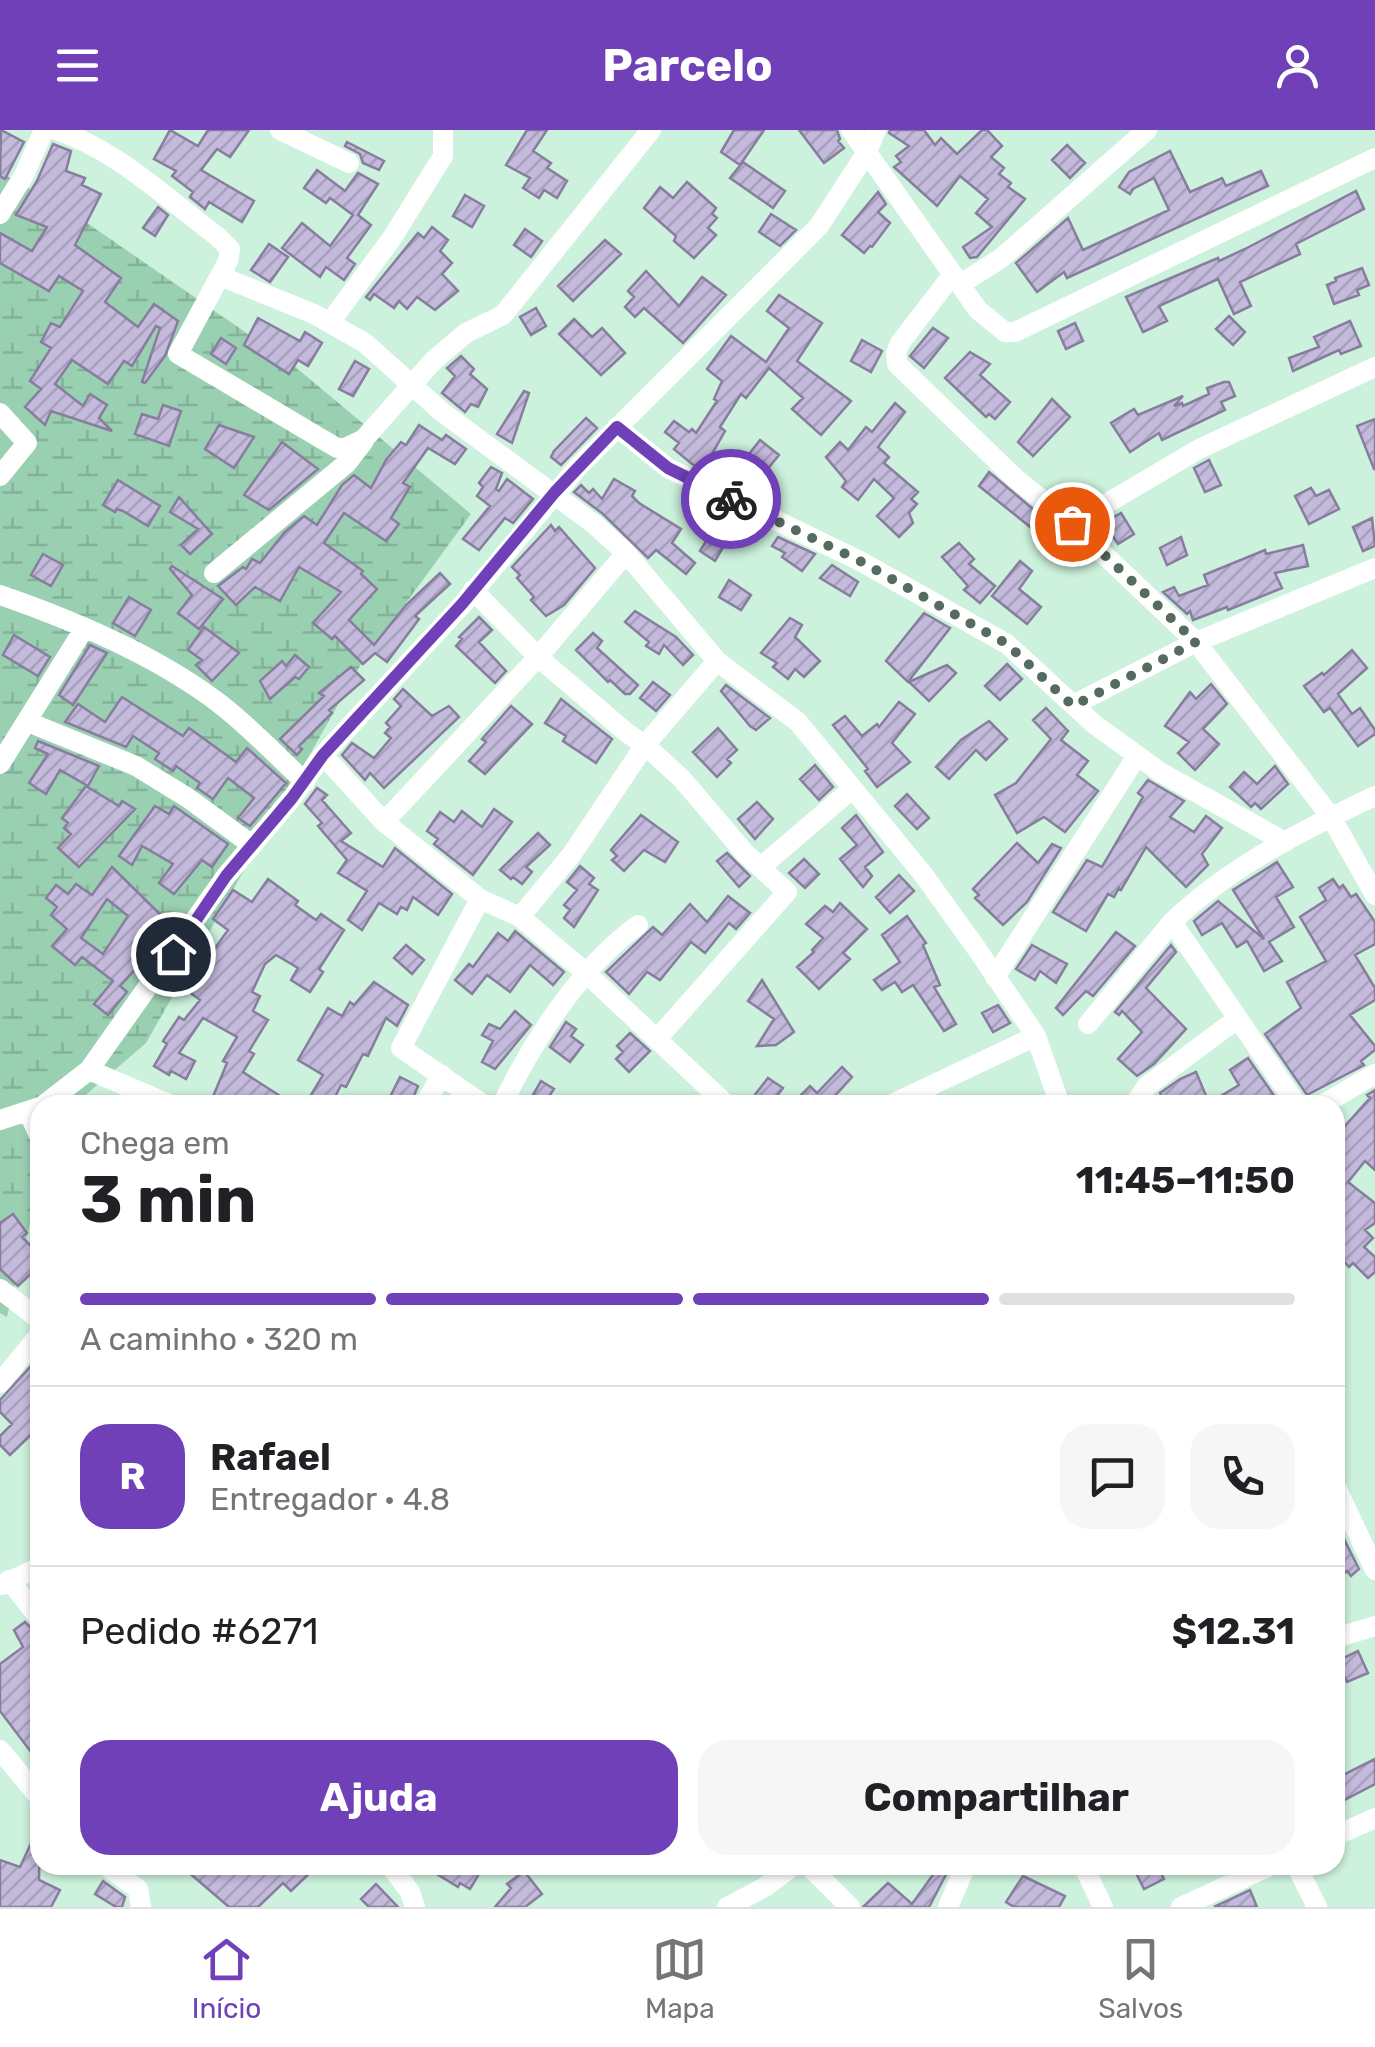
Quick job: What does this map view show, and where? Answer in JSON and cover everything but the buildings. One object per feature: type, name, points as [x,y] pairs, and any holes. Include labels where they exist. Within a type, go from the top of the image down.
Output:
[{"type":"street","points":[[0,214],[24,175],[44,130]]},
{"type":"street","points":[[56,130],[92,144],[120,162],[230,250],[178,354],[342,456]]},
{"type":"street","points":[[280,130],[349,163]]},
{"type":"street","points":[[331,321],[392,238],[443,156],[443,130]]},
{"type":"street","points":[[214,573],[342,456],[345,448],[364,439],[410,386],[466,333],[503,315],[651,130]]},
{"type":"street","points":[[851,130],[978,310],[1005,332],[1015,332],[1375,158]]},
{"type":"street","points":[[55,1095],[89,1070],[226,876],[323,755],[555,492],[819,226],[867,152],[876,130]]},
{"type":"street","points":[[1147,130],[1000,260],[957,279],[900,342],[898,364],[1015,478],[1072,524],[1196,642],[1331,817],[1375,895]]},
{"type":"street","points":[[220,276],[331,321],[365,343],[410,386],[555,492],[626,553],[717,661],[798,722],[923,874],[1036,1036],[1057,1095]]},
{"type":"street","points":[[1072,524],[1199,449],[1375,367]]},
{"type":"street","points":[[0,413],[27,443],[0,476]]},
{"type":"street","points":[[617,427],[668,468],[860,561],[1007,644],[1073,706],[1137,756],[1286,842]]},
{"type":"street","points":[[384,822],[538,658],[626,553]]},
{"type":"street","points":[[1073,706],[1196,642],[1375,568]]},
{"type":"street","points":[[472,590],[538,658],[646,745],[787,892],[657,1040]]},
{"type":"street","points":[[1,596],[84,629],[166,669],[220,704],[305,782]]},
{"type":"street","points":[[0,764],[84,629]]},
{"type":"street","points":[[520,917],[572,854],[646,745],[717,661]]},
{"type":"street","points":[[28,722],[136,766],[188,798],[252,846]]},
{"type":"street","points":[[323,755],[384,822],[480,899],[520,917],[716,1095]]},
{"type":"street","points":[[995,977],[1137,756]]},
{"type":"street","points":[[761,867],[852,789]]},
{"type":"street","points":[[1088,1024],[1172,922],[1207,888],[1375,796]]},
{"type":"street","points":[[470,1095],[401,1048],[480,899]]},
{"type":"street","points":[[1172,922],[1290,1095]]},
{"type":"street","points":[[507,1095],[522,1064],[585,972],[638,925]]},
{"type":"street","points":[[1141,1095],[1147,1086],[1237,1019]]},
{"type":"street","points":[[911,1095],[1036,1036]]},
{"type":"street","points":[[89,1070],[147,1095]]},
{"type":"street","points":[[1339,1095],[1375,1074]]},
{"type":"street","points":[[430,1095],[442,1075]]},
{"type":"street","points":[[0,1120],[30,1110]]},
{"type":"street","points":[[0,1288],[30,1312]]},
{"type":"street","points":[[2,1378],[30,1346]]},
{"type":"street","points":[[1345,1506],[1375,1570]]},
{"type":"street","points":[[30,1571],[4,1583],[30,1609]]},
{"type":"street","points":[[1345,1635],[1375,1626]]},
{"type":"street","points":[[0,1750],[30,1786]]},
{"type":"street","points":[[1345,1832],[1375,1818]]},
{"type":"street","points":[[119,1875],[138,1889],[141,1907]]},
{"type":"street","points":[[397,1875],[415,1907]]},
{"type":"street","points":[[728,1907],[781,1875]]},
{"type":"street","points":[[818,1875],[850,1907]]},
{"type":"street","points":[[948,1907],[962,1875]]},
{"type":"street","points":[[1088,1875],[1104,1907]]},
{"type":"street","points":[[1181,1907],[1250,1875]]},
{"type":"street","points":[[1301,1875],[1316,1907]]},
{"type":"green space","points":[[0,172],[77,216],[293,365],[471,514],[360,666],[146,1043],[86,1095],[30,1095],[30,1224],[7,1317],[0,1313]]},
{"type":"way so far","points":[[731,499],[860,561],[1007,644],[1073,706],[1196,642],[1072,524]]},
{"type":"route","points":[[173,954],[226,876],[323,755],[462,604],[576,468],[617,427],[668,468],[731,499]]}]
